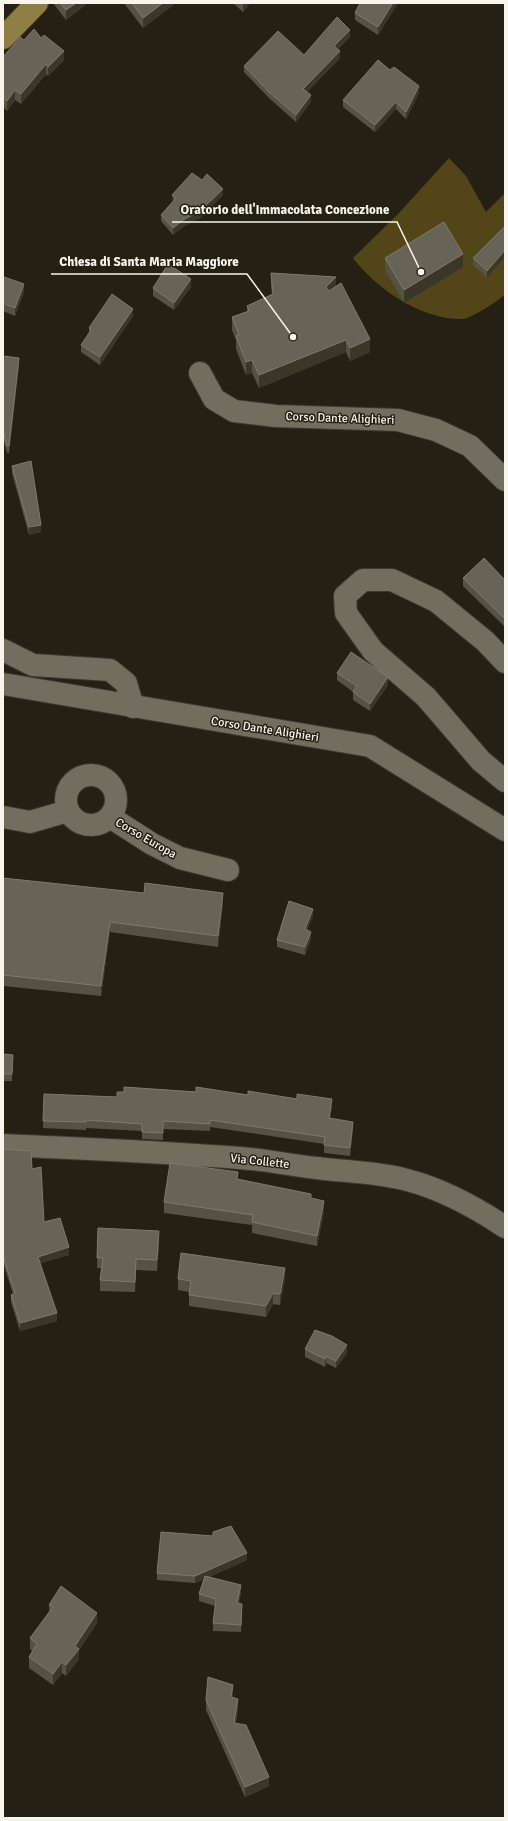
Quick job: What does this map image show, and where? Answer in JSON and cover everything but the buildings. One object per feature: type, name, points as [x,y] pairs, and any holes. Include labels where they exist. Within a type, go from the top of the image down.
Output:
[{"type":"main road","points":[[4,36],[37,3]]},
{"type":"street","name":"Corso Dante Alighieri","points":[[200,372],[214,399],[234,411],[276,416],[398,420],[436,430],[470,446],[505,480]]},
{"type":"street","points":[[505,662],[485,641],[436,601],[392,580],[363,580],[345,596],[346,614],[373,651],[426,697],[482,761],[505,781]]},
{"type":"street","points":[[3,650],[34,665],[110,670],[126,683],[133,707]]},
{"type":"street","name":"Corso Dante Alighieri","points":[[3,684],[370,746],[505,830]]},
{"type":"street","name":"Corso Europa","points":[[91,775],[106,780],[115,794],[116,802],[110,818],[95,826],[79,823],[68,811],[66,794],[75,781],[91,775]]},
{"type":"street","points":[[3,818],[30,822],[68,811]]},
{"type":"street","name":"Corso Europa","points":[[110,818],[152,844],[180,858],[228,870]]},
{"type":"street","name":"Via Collette","points":[[3,1145],[123,1150],[245,1159],[319,1169],[380,1173],[408,1180],[436,1190],[463,1202],[505,1227]]},
{"type":"shaded area","points":[[449,158],[466,176],[486,212],[505,193],[505,294],[485,309],[463,319],[447,318],[431,314],[401,300],[374,281],[353,258],[399,213]]},
{"type":"place","name":"Oratorio dell'Immacolata Concezione","points":[[421,272]]},
{"type":"place","name":"Chiesa di Santa Maria Maggiore","points":[[293,337]]}]
